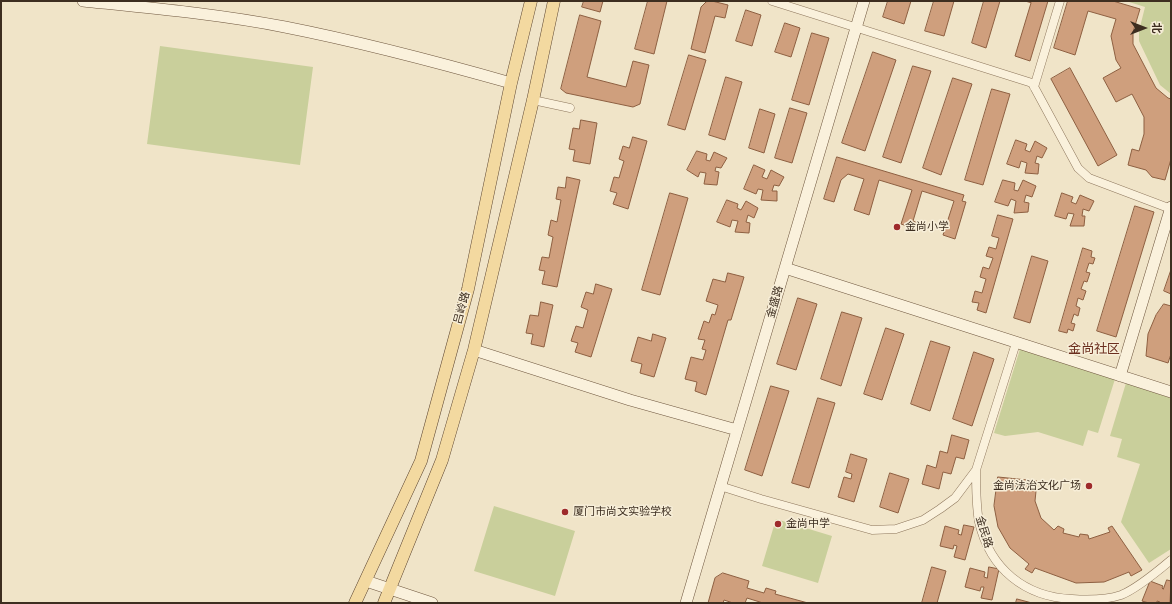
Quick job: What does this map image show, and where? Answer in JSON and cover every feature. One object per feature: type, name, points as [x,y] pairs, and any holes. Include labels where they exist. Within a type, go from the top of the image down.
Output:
[{"type":"main road","name":"吕岭路","points":[[355,603],[421,461],[468,289],[531,1]]},
{"type":"main road","name":"吕岭路","points":[[384,603],[442,460],[474,350],[533,100],[554,1]]},
{"type":"street","points":[[83,1],[193,12],[284,26],[446,64],[512,83]]},
{"type":"street","points":[[772,1],[1032,83],[1078,168],[1089,178],[1171,209],[1120,376]]},
{"type":"street","name":"金盛路","points":[[686,603],[864,1]]},
{"type":"street","points":[[1034,87],[1060,1]]},
{"type":"street","points":[[533,100],[570,108]]},
{"type":"street","points":[[784,268],[1171,392]]},
{"type":"street","name":"金民路","points":[[1016,343],[976,470],[976,495],[980,522],[988,548],[999,565],[1014,580],[1050,600],[1091,600],[1121,595],[1139,584],[1171,560]]},
{"type":"street","points":[[474,350],[630,400],[737,430]]},
{"type":"street","name":"金民路","points":[[720,486],[872,530],[896,529],[923,520],[955,498],[976,470]]},
{"type":"street","points":[[366,581],[432,603]]},
{"type":"green space","points":[[1126,1],[1171,1],[1171,94],[1160,85],[1139,41],[1139,31],[1145,7]]},
{"type":"green space","points":[[160,46],[313,67],[300,165],[147,144]]},
{"type":"green space","points":[[1020,349],[1115,379],[1098,433],[1088,430],[1083,446],[1038,432],[1005,436],[994,433]]},
{"type":"green space","points":[[1126,383],[1171,398],[1171,549],[1149,563],[1121,522],[1140,464],[1117,457],[1122,439],[1110,436]]},
{"type":"green space","points":[[494,506],[575,531],[555,596],[474,571]]},
{"type":"green space","points":[[776,519],[832,536],[818,583],[762,566]]},
{"type":"building","points":[[584,1],[603,1],[600,12],[582,7]]},
{"type":"building","points":[[648,1],[667,1],[654,54],[635,49]]},
{"type":"building","points":[[712,1],[728,5],[725,18],[715,16],[705,53],[691,49],[701,7],[706,2]]},
{"type":"building","points":[[888,1],[911,1],[904,24],[883,17]]},
{"type":"building","points":[[934,1],[954,1],[944,36],[925,31]]},
{"type":"building","points":[[984,1],[1000,1],[986,48],[972,43]]},
{"type":"building","points":[[1025,1],[1048,1],[1030,61],[1015,56],[1031,3]]},
{"type":"building","points":[[1068,1],[1113,1],[1140,9],[1133,32],[1133,44],[1156,88],[1171,99],[1171,159],[1165,180],[1152,177],[1146,170],[1128,165],[1132,149],[1139,151],[1144,134],[1144,117],[1132,94],[1116,102],[1103,78],[1121,68],[1116,60],[1111,36],[1116,19],[1088,11],[1075,55],[1054,48]]},
{"type":"building","points":[[746,10],[761,15],[752,46],[736,41]]},
{"type":"building","points":[[580,15],[601,21],[587,77],[626,87],[633,61],[649,65],[640,104],[633,107],[566,93],[561,89]]},
{"type":"building","points":[[785,23],[800,28],[791,57],[775,52]]},
{"type":"building","points":[[812,33],[829,38],[809,105],[792,100]]},
{"type":"building","points":[[873,52],[896,60],[865,151],[842,143]]},
{"type":"building","points":[[689,55],[706,60],[685,130],[668,125]]},
{"type":"building","points":[[913,66],[931,71],[901,163],[883,157]]},
{"type":"building","points":[[1070,68],[1117,155],[1098,166],[1051,79]]},
{"type":"building","points":[[726,77],[742,82],[725,140],[709,135]]},
{"type":"building","points":[[953,78],[972,84],[941,175],[923,168]]},
{"type":"building","points":[[992,89],[1010,94],[983,185],[965,180]]},
{"type":"building","points":[[790,108],[807,113],[792,163],[775,158]]},
{"type":"building","points":[[760,109],[775,114],[764,153],[749,148]]},
{"type":"building","points":[[581,120],[597,123],[590,164],[573,161],[575,150],[569,149],[573,128],[579,129]]},
{"type":"building","points":[[633,137],[647,141],[628,209],[613,204],[617,193],[610,191],[614,177],[619,178],[624,161],[619,159],[623,146],[629,148]]},
{"type":"building","points":[[1016,140],[1027,144],[1025,150],[1030,152],[1035,141],[1047,148],[1042,158],[1037,156],[1035,163],[1039,164],[1038,174],[1025,173],[1027,163],[1021,161],[1019,168],[1007,164]]},
{"type":"building","points":[[697,151],[707,154],[706,160],[710,161],[714,152],[727,158],[721,168],[716,167],[715,171],[719,172],[717,185],[704,184],[706,173],[700,172],[698,177],[687,170]]},
{"type":"building","points":[[837,157],[964,195],[962,201],[966,202],[955,239],[943,235],[954,201],[922,191],[913,221],[918,223],[916,229],[901,224],[912,190],[879,180],[869,215],[854,210],[864,179],[848,174],[841,180],[834,202],[824,199]]},
{"type":"building","points":[[754,165],[765,170],[762,177],[767,179],[771,170],[784,177],[779,186],[774,185],[772,191],[777,191],[777,201],[761,200],[763,190],[758,189],[756,194],[744,189]]},
{"type":"building","points":[[567,177],[580,180],[557,287],[542,284],[545,271],[539,270],[542,257],[549,258],[553,237],[548,235],[551,220],[557,222],[561,200],[556,199],[558,187],[565,188]]},
{"type":"building","points":[[1003,180],[1015,183],[1014,190],[1018,191],[1023,180],[1036,186],[1032,197],[1026,195],[1024,202],[1029,203],[1028,212],[1014,213],[1016,201],[1011,199],[1008,206],[995,202]]},
{"type":"building","points":[[670,193],[688,198],[660,295],[642,290]]},
{"type":"building","points":[[1062,193],[1073,197],[1071,202],[1076,204],[1080,195],[1094,201],[1089,211],[1083,209],[1082,216],[1085,216],[1084,226],[1070,226],[1074,214],[1068,213],[1066,219],[1055,216]]},
{"type":"building","points":[[727,200],[738,204],[737,208],[741,210],[746,201],[758,208],[754,218],[748,215],[746,222],[750,223],[749,233],[735,232],[738,221],[732,220],[730,227],[717,222]]},
{"type":"building","points":[[1135,206],[1154,212],[1116,337],[1097,331]]},
{"type":"building","points":[[998,215],[1013,219],[986,313],[977,310],[979,303],[972,302],[975,291],[982,293],[986,279],[980,277],[983,267],[989,269],[993,258],[986,256],[989,247],[996,249],[999,238],[992,236]]},
{"type":"building","points":[[1083,248],[1092,251],[1091,257],[1095,258],[1093,264],[1089,263],[1086,272],[1090,273],[1087,282],[1084,281],[1081,289],[1086,291],[1083,300],[1078,298],[1076,306],[1080,308],[1078,316],[1074,314],[1071,323],[1075,324],[1073,331],[1068,329],[1067,333],[1059,331]]},
{"type":"building","points":[[1032,256],[1048,261],[1030,323],[1014,318]]},
{"type":"building","points":[[1171,270],[1171,294],[1164,291]]},
{"type":"building","points":[[728,273],[744,277],[731,320],[728,320],[706,395],[695,391],[697,382],[685,379],[691,357],[703,360],[706,350],[702,349],[705,340],[698,339],[704,321],[709,323],[712,314],[715,315],[718,305],[706,301],[713,279],[725,282]]},
{"type":"building","points":[[596,284],[612,289],[591,357],[575,352],[578,343],[571,341],[576,326],[583,328],[588,310],[581,307],[586,292],[593,294]]},
{"type":"building","points":[[798,298],[817,304],[796,370],[777,364]]},
{"type":"building","points":[[541,302],[553,305],[544,347],[531,344],[533,334],[526,333],[530,315],[538,316]]},
{"type":"building","points":[[1164,304],[1171,306],[1171,354],[1168,363],[1146,356],[1148,334],[1156,315]]},
{"type":"building","points":[[842,312],[862,318],[841,386],[821,379]]},
{"type":"building","points":[[886,328],[904,334],[882,400],[864,394]]},
{"type":"building","points":[[653,334],[666,338],[654,377],[640,373],[642,364],[631,361],[638,337],[651,341]]},
{"type":"building","points":[[931,341],[950,347],[930,411],[911,404]]},
{"type":"building","points":[[974,352],[994,359],[972,426],[953,419]]},
{"type":"building","points":[[771,386],[789,391],[762,476],[745,470]]},
{"type":"building","points":[[818,398],[835,403],[809,488],[792,483]]},
{"type":"building","points":[[952,435],[969,440],[964,459],[956,457],[951,474],[943,472],[939,489],[922,484],[927,465],[936,468],[940,451],[947,453]]},
{"type":"building","points":[[851,454],[867,459],[854,502],[838,497],[844,477],[851,479],[852,474],[846,472]]},
{"type":"building","points":[[890,473],[909,479],[898,513],[880,507]]},
{"type":"building","points":[[998,477],[1037,481],[1035,501],[1041,518],[1054,530],[1058,526],[1064,529],[1063,533],[1079,537],[1080,534],[1088,535],[1089,539],[1110,532],[1108,528],[1112,526],[1142,570],[1131,576],[1129,572],[1104,582],[1076,583],[1035,568],[1032,573],[1025,569],[1029,564],[1010,548],[998,527],[994,506]]},
{"type":"building","points":[[964,525],[974,527],[965,560],[954,557],[957,546],[954,545],[953,549],[940,546],[945,526],[959,530],[958,534],[961,535]]},
{"type":"building","points":[[932,567],[946,571],[937,603],[922,603]]},
{"type":"building","points":[[989,567],[999,569],[992,600],[981,598],[984,587],[981,587],[980,591],[965,587],[970,568],[985,572],[984,577],[987,578]]},
{"type":"building","points":[[723,573],[749,581],[747,588],[764,593],[766,588],[776,591],[775,594],[808,603],[763,603],[747,598],[745,603],[733,603],[724,600],[723,603],[708,603],[715,578]]},
{"type":"building","points":[[1167,580],[1171,581],[1170,603],[1160,603],[1157,601],[1157,603],[1149,603],[1142,601],[1150,581],[1163,586],[1163,589]]},
{"type":"building","points":[[1017,599],[1032,603],[1016,603]]},
{"type":"place","name":"金尚小学","points":[[897,227]]},
{"type":"place","name":"金尚法治文化广场","points":[[1089,486]]},
{"type":"place","name":"厦门市尚文实验学校","points":[[565,512]]},
{"type":"place","name":"金尚中学","points":[[778,524]]},
{"type":"district","name":"金尚社区","points":[[1094,349]]}]
